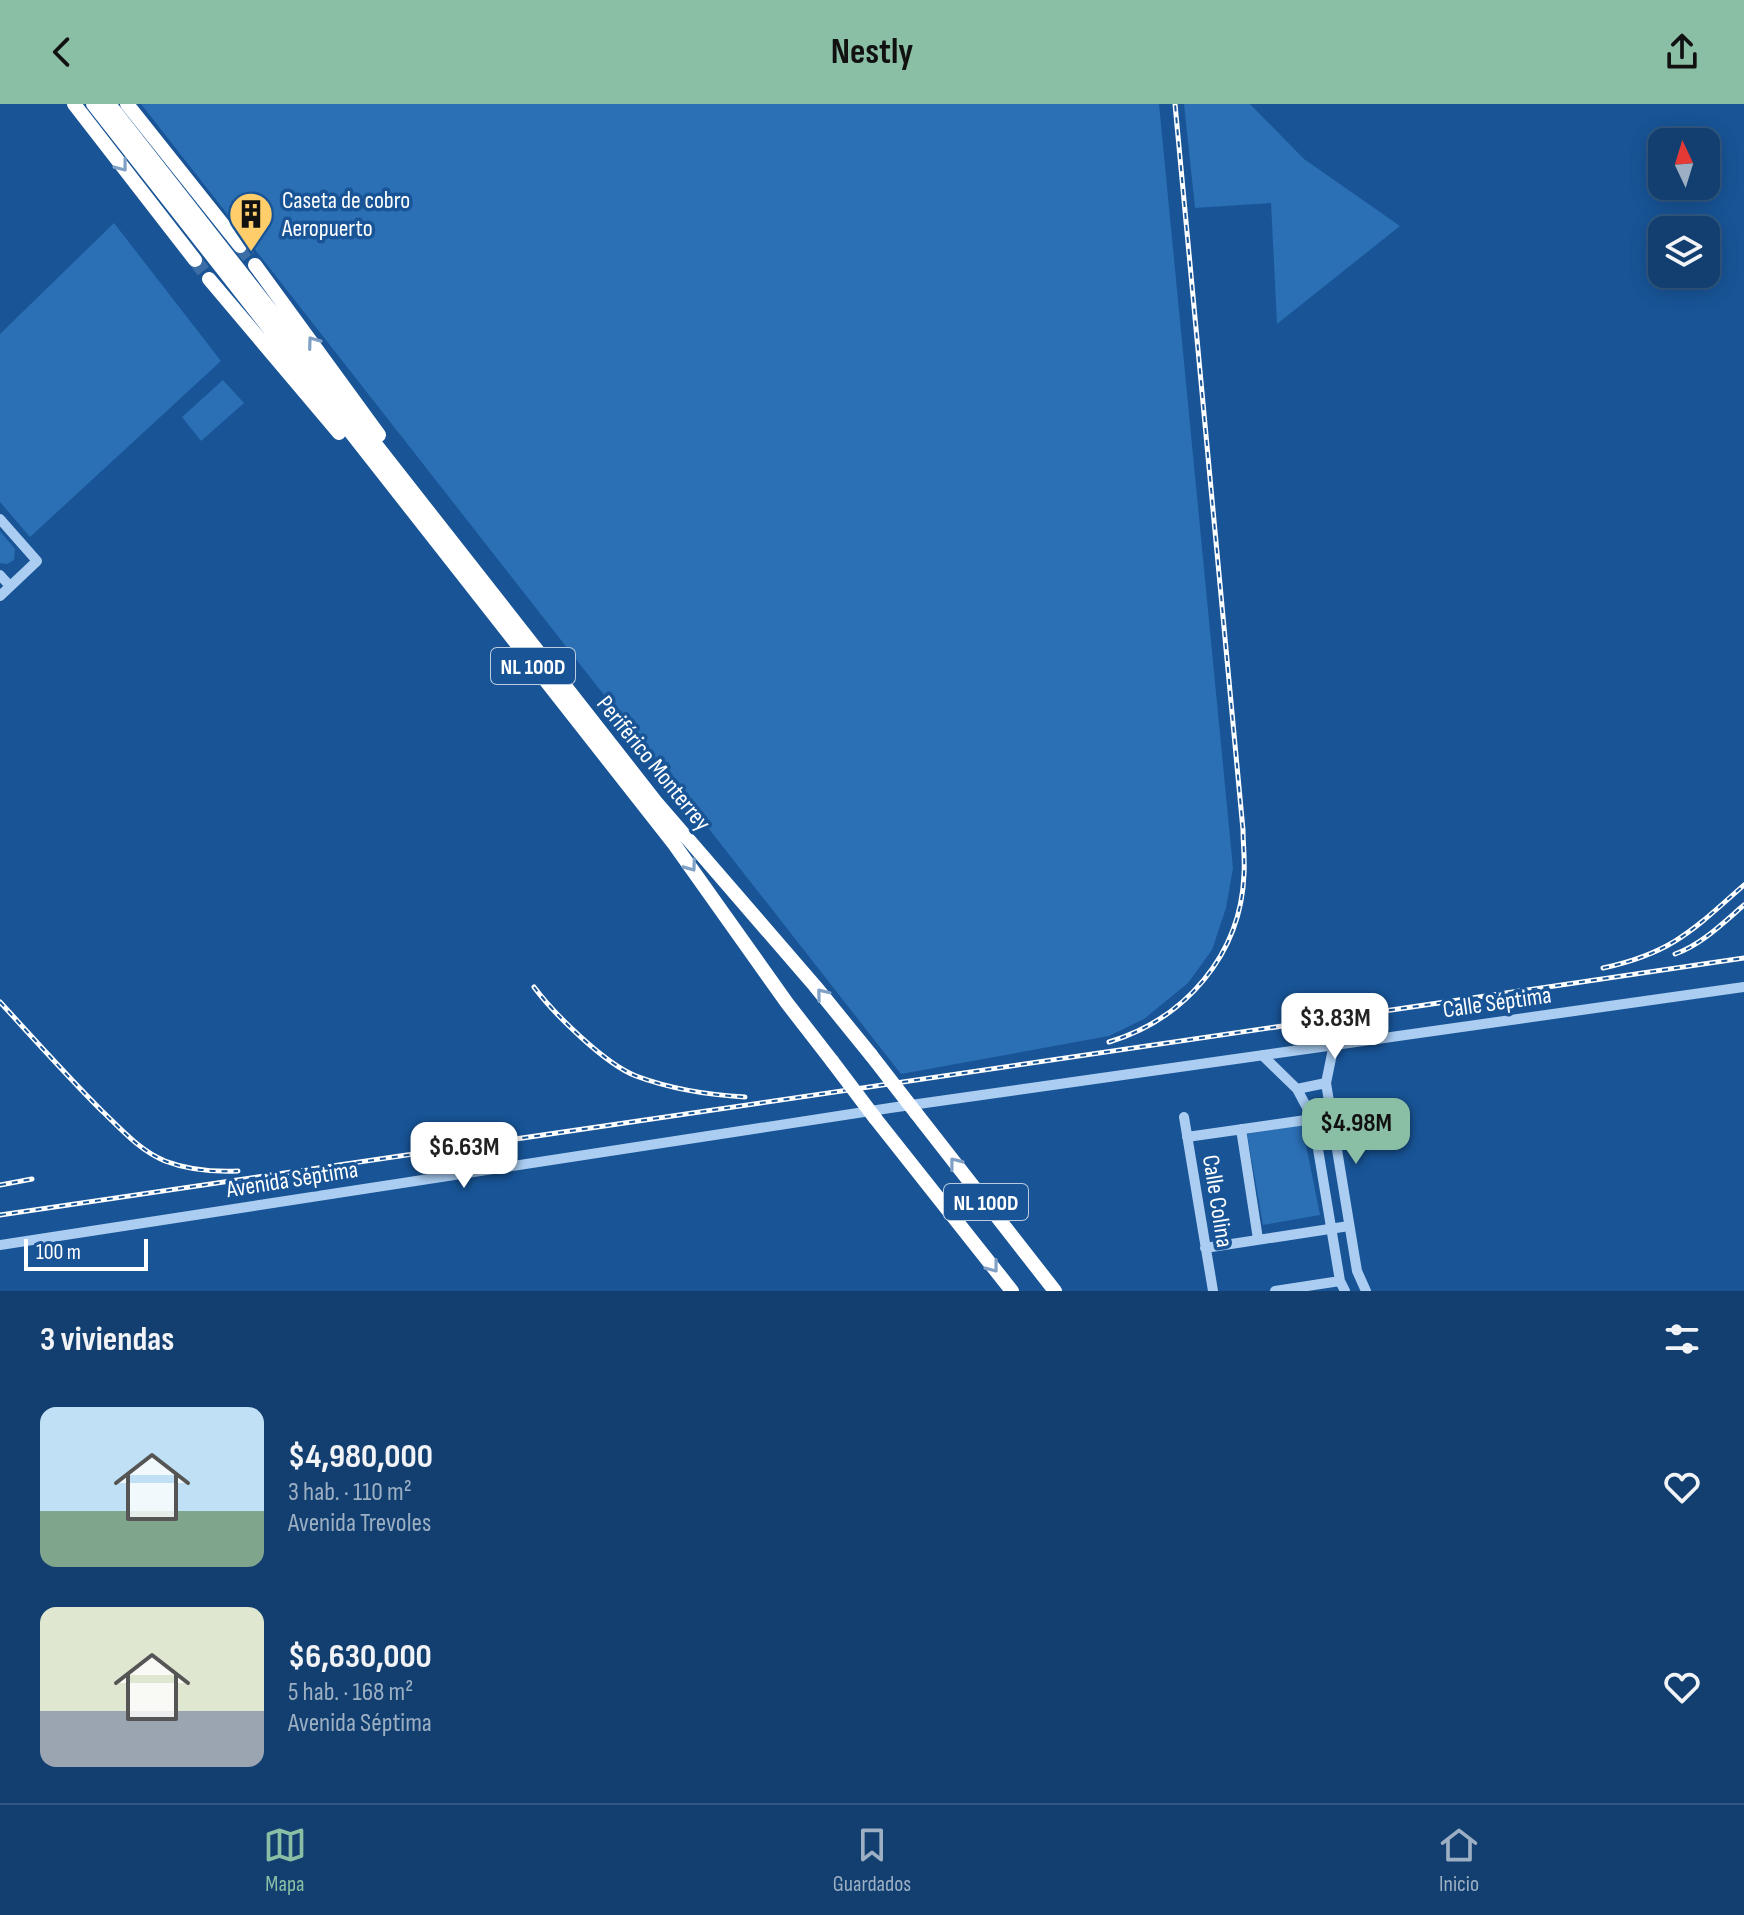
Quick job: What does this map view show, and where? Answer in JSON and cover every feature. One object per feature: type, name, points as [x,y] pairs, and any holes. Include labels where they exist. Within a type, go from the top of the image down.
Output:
[{"type":"highway","points":[[74,104],[195,260]]},
{"type":"highway","name":"Periférico Monterrey","points":[[93,104],[656,802],[919,1108],[1055,1291]]},
{"type":"highway","name":"Periférico Monterrey","points":[[109,104],[688,861],[787,1003],[1012,1291]]},
{"type":"highway","points":[[127,104],[240,246]]},
{"type":"highway","points":[[255,265],[368,418],[390,453],[395,479]]},
{"type":"highway","points":[[209,279],[357,454],[395,479]]},
{"type":"street","points":[[0,519],[37,561],[0,596]]},
{"type":"street","points":[[0,575],[10,586]]},
{"type":"street","name":"Calle Séptima","points":[[919,1108],[1334,1044],[1744,987]]},
{"type":"street","points":[[1334,1044],[1326,1083],[1357,1271],[1366,1291]]},
{"type":"street","points":[[1262,1055],[1297,1089],[1313,1119],[1342,1286],[1275,1291]]},
{"type":"street","points":[[1297,1089],[1326,1083]]},
{"type":"street","name":"Avenida Séptima","points":[[0,1245],[919,1108]]},
{"type":"street","name":"Calle Colina","points":[[1184,1117],[1213,1291]]},
{"type":"street","points":[[1187,1137],[1313,1119]]},
{"type":"street","points":[[1241,1129],[1258,1239]]},
{"type":"street","points":[[1205,1248],[1349,1226]]},
{"type":"shaded area","points":[[141,104],[1159,104],[1233,868],[1226,908],[1212,950],[1188,983],[1144,1019],[1109,1036],[901,1074]]},
{"type":"shaded area","points":[[1184,104],[1250,104],[1304,159],[1400,226],[1277,324],[1271,203],[1195,208]]},
{"type":"shaded area","points":[[114,223],[221,361],[30,537],[0,502],[0,334]]},
{"type":"shaded area","points":[[223,380],[244,403],[201,441],[182,417]]},
{"type":"shaded area","points":[[0,531],[15,549],[14,560],[7,564],[0,563]]},
{"type":"shaded area","points":[[1302,1125],[1320,1215],[1263,1225],[1247,1134]]},
{"type":"tunnel","points":[[240,246],[255,265]]},
{"type":"tunnel","points":[[195,260],[209,279]]},
{"type":"railway","points":[[1109,1042],[1136,1032],[1162,1017],[1204,980],[1220,957],[1232,931],[1244,874],[1243,830],[1175,104]]},
{"type":"railway","points":[[1603,968],[1647,955],[1680,938],[1744,885]]},
{"type":"railway","points":[[1675,954],[1703,939],[1744,905]]},
{"type":"railway","points":[[0,1215],[1744,958]]},
{"type":"railway","points":[[534,987],[581,1037],[624,1070],[676,1088],[745,1097]]},
{"type":"railway","points":[[0,1002],[89,1098],[147,1151],[182,1166],[210,1171],[238,1171]]},
{"type":"railway","points":[[0,1185],[32,1179]]},
{"type":"place","name":"Caseta de cobro Aeropuerto","points":[[251,253]]}]
